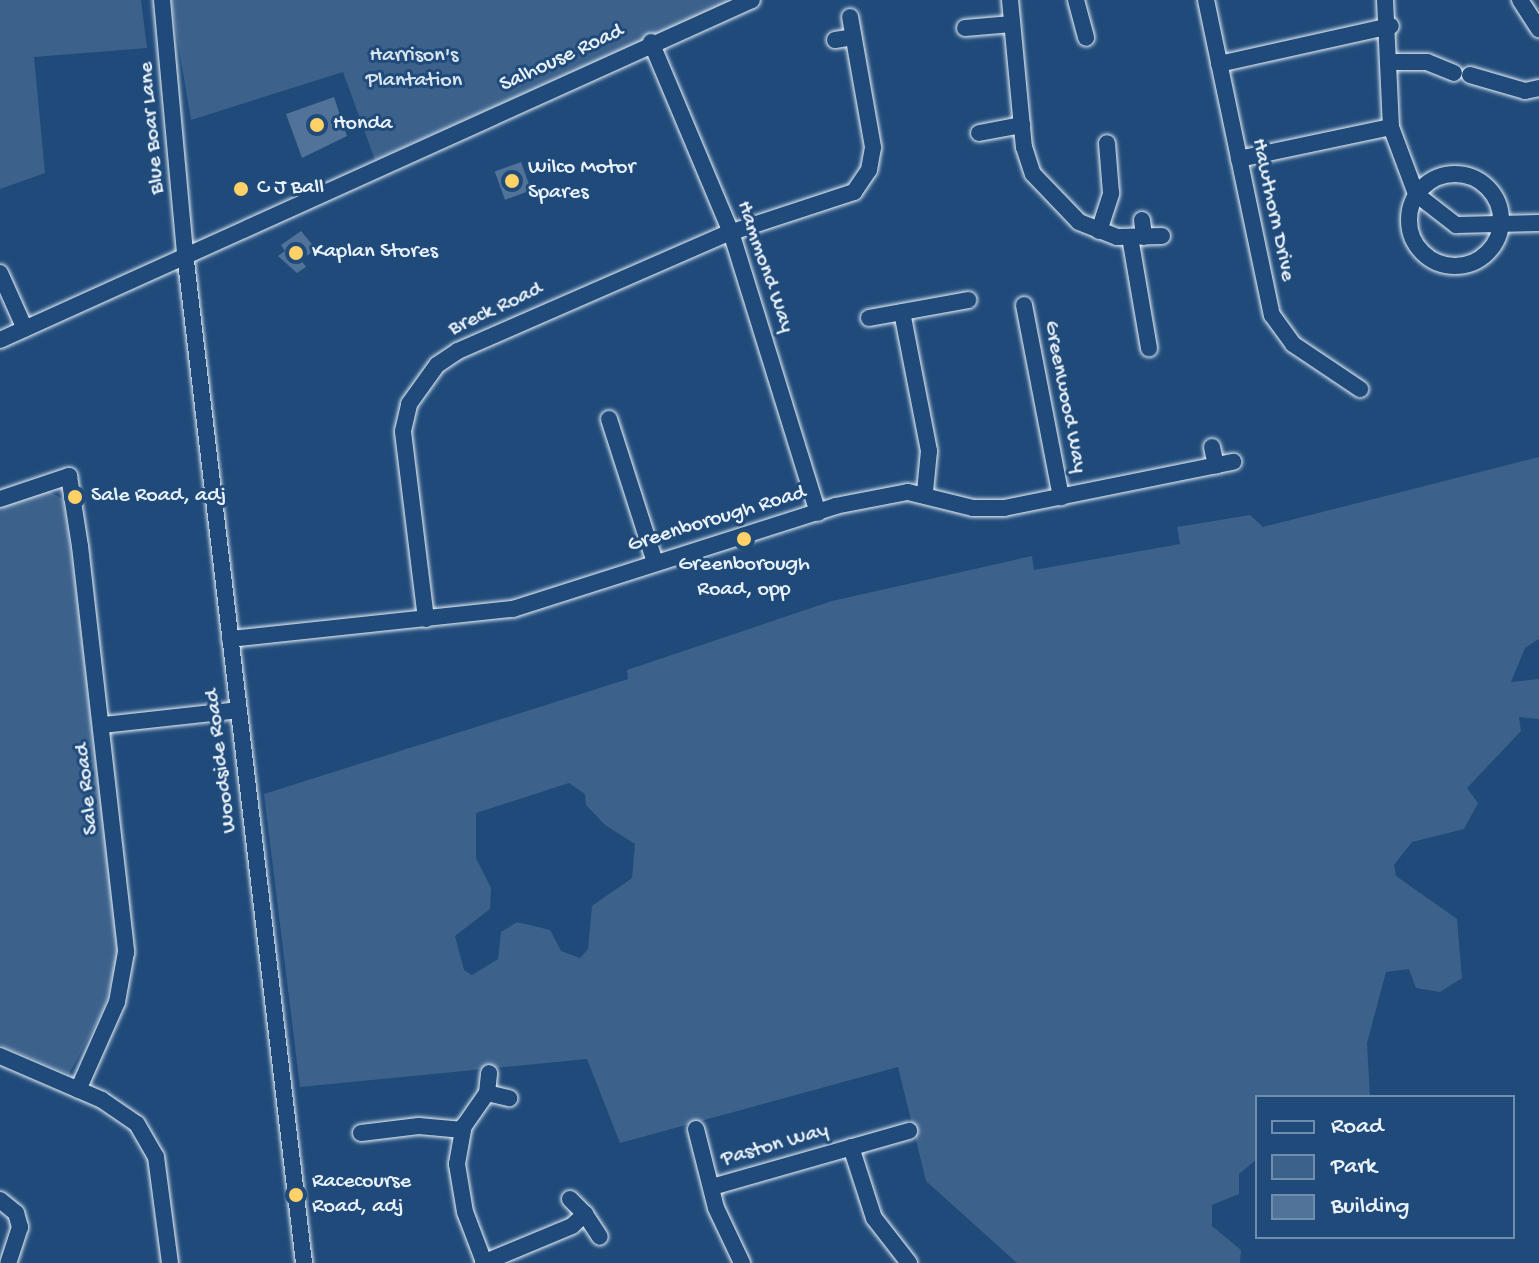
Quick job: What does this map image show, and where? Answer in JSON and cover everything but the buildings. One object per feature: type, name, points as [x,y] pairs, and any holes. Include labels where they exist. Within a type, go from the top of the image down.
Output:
[{"type":"street","name":"Blue Boar Lane","points":[[162,0],[185,253]]},
{"type":"street","name":"Salhouse Road","points":[[0,340],[651,42],[752,0]]},
{"type":"street","points":[[1010,0],[1027,160],[1045,191],[1079,222],[1099,231],[1139,231],[1162,236]]},
{"type":"street","points":[[1076,0],[1086,38]]},
{"type":"street","name":"Hawthorn Drive","points":[[1206,0],[1277,325],[1293,344],[1360,389]]},
{"type":"street","points":[[1385,0],[1391,26],[1391,127],[1416,194],[1409,230],[1423,254],[1439,264],[1478,260],[1501,229],[1497,200],[1477,179],[1439,176],[1416,194]]},
{"type":"street","points":[[1520,0],[1539,29]]},
{"type":"street","points":[[835,40],[853,37],[850,17]]},
{"type":"street","points":[[965,28],[1012,24]]},
{"type":"street","points":[[1219,64],[1391,26]]},
{"type":"street","name":"Breck Road","points":[[426,619],[403,431],[409,404],[437,365],[731,232],[862,184],[873,147],[853,37]]},
{"type":"street","name":"Hammond Way","points":[[651,42],[731,232],[818,513]]},
{"type":"street","points":[[1390,62],[1427,62],[1525,91],[1539,88]]},
{"type":"street","points":[[979,133],[1022,125]]},
{"type":"street","points":[[1239,159],[1391,127]]},
{"type":"street","points":[[1099,231],[1111,193],[1107,143]]},
{"type":"street","points":[[1416,194],[1456,225],[1501,229],[1539,223]]},
{"type":"street","points":[[1139,231],[1149,348]]},
{"type":"street","name":"Woodside Road","points":[[185,253],[304,1263]]},
{"type":"street","points":[[0,273],[25,329]]},
{"type":"street","points":[[869,318],[968,300]]},
{"type":"street","name":"Greenwood Way","points":[[1024,305],[1061,497]]},
{"type":"street","points":[[902,312],[929,451],[925,492]]},
{"type":"street","points":[[609,419],[655,562]]},
{"type":"street","points":[[1212,447],[1216,466]]},
{"type":"street","name":"Greenborough Road","points":[[230,639],[513,609],[818,513],[925,492],[988,509],[1233,462]]},
{"type":"street","name":"Sale Road","points":[[0,499],[68,473],[103,725],[126,952],[122,988],[78,1090]]},
{"type":"street","points":[[103,725],[238,710]]},
{"type":"street","points":[[0,1056],[122,1111],[148,1139],[170,1263]]},
{"type":"street","points":[[489,1073],[487,1093],[463,1130],[458,1185],[484,1263],[572,1226],[585,1214]]},
{"type":"street","points":[[487,1093],[509,1098]]},
{"type":"street","points":[[361,1133],[419,1126],[463,1130]]},
{"type":"street","points":[[696,1129],[712,1187],[742,1263]]},
{"type":"street","name":"Paston Way","points":[[712,1187],[909,1131]]},
{"type":"street","name":"Paston Way","points":[[851,1147],[874,1218],[909,1263]]},
{"type":"street","points":[[570,1199],[585,1214],[600,1237]]},
{"type":"street","points":[[0,1200],[16,1213],[20,1227],[8,1263]]},
{"type":"green space","points":[[0,0],[141,0],[147,48],[34,57],[45,173],[0,189]]},
{"type":"green space","name":"Harrison's Plantation","points":[[171,0],[733,0],[375,160],[343,72],[191,120]]},
{"type":"green space","points":[[1539,457],[1539,639],[1525,648],[1511,682],[1539,679],[1539,719],[1519,717],[1521,731],[1467,788],[1478,803],[1464,829],[1412,842],[1394,865],[1396,876],[1457,919],[1462,978],[1440,992],[1416,988],[1409,969],[1386,972],[1367,1043],[1370,1095],[1255,1095],[1255,1161],[1239,1174],[1239,1194],[1212,1205],[1212,1226],[1241,1250],[1240,1263],[1017,1263],[926,1181],[898,1067],[620,1143],[587,1059],[300,1087],[264,794],[628,679],[627,670],[832,601],[1032,556],[1034,570],[1180,544],[1177,527],[1250,515],[1263,527]],"holes":[[[569,783],[585,794],[586,805],[605,825],[635,844],[632,878],[592,906],[588,949],[580,958],[561,951],[550,930],[517,922],[501,932],[498,959],[472,975],[464,970],[455,936],[490,909],[491,888],[476,858],[476,813]]]},
{"type":"green space","points":[[47,490],[63,499],[72,556],[118,955],[104,1009],[69,1074],[0,1045],[0,508]]},
{"type":"place","name":"Honda","points":[[317,125]]},
{"type":"place","name":"Wilco Motor Spares","points":[[512,181]]},
{"type":"place","name":"C J Ball","points":[[241,189]]},
{"type":"place","name":"Kaplan Stores","points":[[296,253]]},
{"type":"place","name":"Sale Road, adj","points":[[75,497]]},
{"type":"place","name":"Greenborough Road, opp","points":[[744,539]]},
{"type":"place","name":"Racecourse Road, adj","points":[[296,1195]]}]
